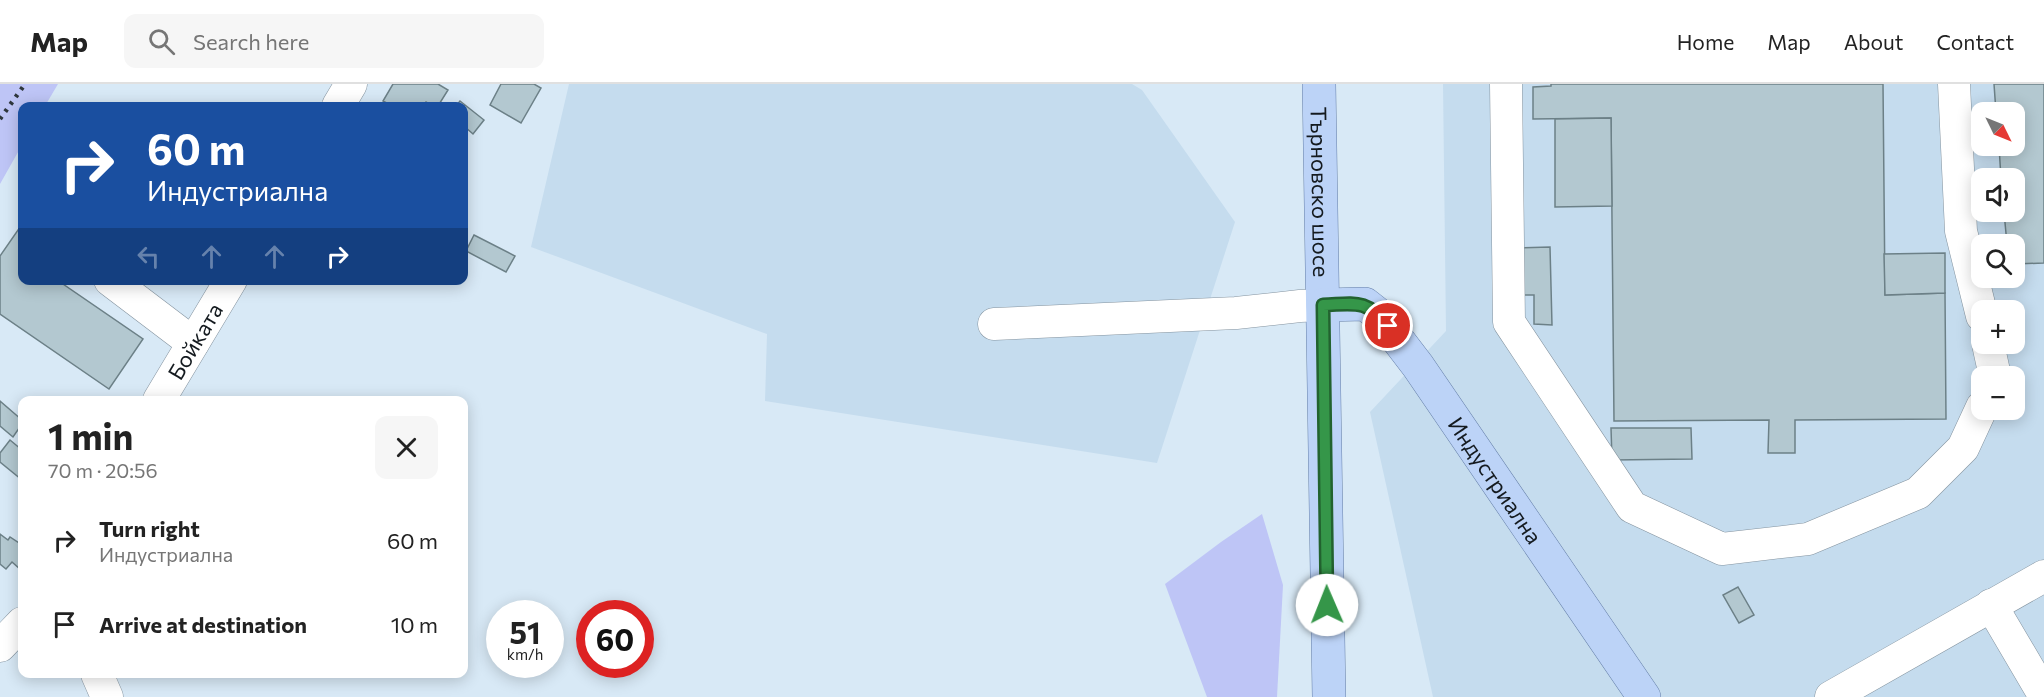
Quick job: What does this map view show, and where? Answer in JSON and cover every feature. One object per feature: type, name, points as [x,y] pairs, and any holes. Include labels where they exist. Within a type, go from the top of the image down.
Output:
[{"type":"main road","name":"Търновско шосе","points":[[1319,84],[1329,697]]},
{"type":"main road","name":"Индустриална","points":[[1323,305],[1365,304],[1379,315],[1425,375],[1644,697]]},
{"type":"street","points":[[340,102],[351,84]]},
{"type":"street","points":[[1506,84],[1509,322],[1632,507],[1722,549],[1808,539],[1918,493],[1963,448],[1976,420]]},
{"type":"street","points":[[1954,84],[1961,231],[1978,300]]},
{"type":"street","points":[[117,285],[193,343]]},
{"type":"street","name":"Бойката","points":[[161,396],[228,285]]},
{"type":"street","points":[[994,324],[1236,313],[1323,305]]},
{"type":"street","points":[[1832,697],[2044,576]]},
{"type":"street","points":[[1991,605],[2044,695]]},
{"type":"street","points":[[0,646],[18,627]]},
{"type":"street","points":[[99,678],[107,697]]},
{"type":"shaded area","points":[[0,84],[58,84],[47,102],[18,102],[18,152],[0,184]]},
{"type":"shaded area","points":[[569,84],[1132,84],[1142,90],[1235,222],[1157,463],[765,401],[767,334],[531,247]]},
{"type":"shaded area","points":[[1443,84],[2044,84],[2044,697],[1433,697],[1370,412],[1446,331]]},
{"type":"shaded area","points":[[1262,514],[1283,585],[1277,697],[1207,697],[1165,584]]},
{"type":"building","points":[[393,84],[438,84],[448,90],[440,102],[383,101]]},
{"type":"building","points":[[501,84],[534,84],[541,88],[521,123],[490,105]]},
{"type":"building","points":[[1551,84],[1883,84],[1885,295],[1945,293],[1946,419],[1795,420],[1795,453],[1768,453],[1769,420],[1614,421],[1611,118],[1533,119],[1533,87],[1551,86]]},
{"type":"building","points":[[1994,84],[2044,84],[2044,263],[2025,264],[2025,234],[2006,234],[2005,222],[2025,222],[2025,168],[2000,168],[2000,156],[2025,156],[2025,102],[1995,102]]},
{"type":"building","points":[[468,107],[484,120],[473,134],[468,130]]},
{"type":"building","points":[[1611,118],[1612,206],[1555,207],[1555,119]]},
{"type":"building","points":[[18,230],[18,285],[64,285],[143,339],[109,389],[0,314],[0,256]]},
{"type":"building","points":[[474,235],[515,256],[506,272],[468,252]]},
{"type":"building","points":[[1550,247],[1552,325],[1534,324],[1534,295],[1519,295],[1518,248]]},
{"type":"building","points":[[1945,253],[1945,293],[1885,295],[1884,254]]},
{"type":"building","points":[[0,401],[18,417],[18,430],[13,437],[0,426]]},
{"type":"building","points":[[1611,428],[1691,428],[1692,459],[1612,460]]},
{"type":"building","points":[[10,440],[18,447],[18,477],[0,462],[0,453]]},
{"type":"building","points":[[0,534],[8,540],[10,537],[18,542],[18,567],[12,562],[6,569],[0,564]]},
{"type":"building","points":[[1738,587],[1754,615],[1739,623],[1723,595]]},
{"type":"railway","points":[[0,119],[25,84]]},
{"type":"route","points":[[1327,605],[1323,305],[1365,304],[1388,326]]}]
